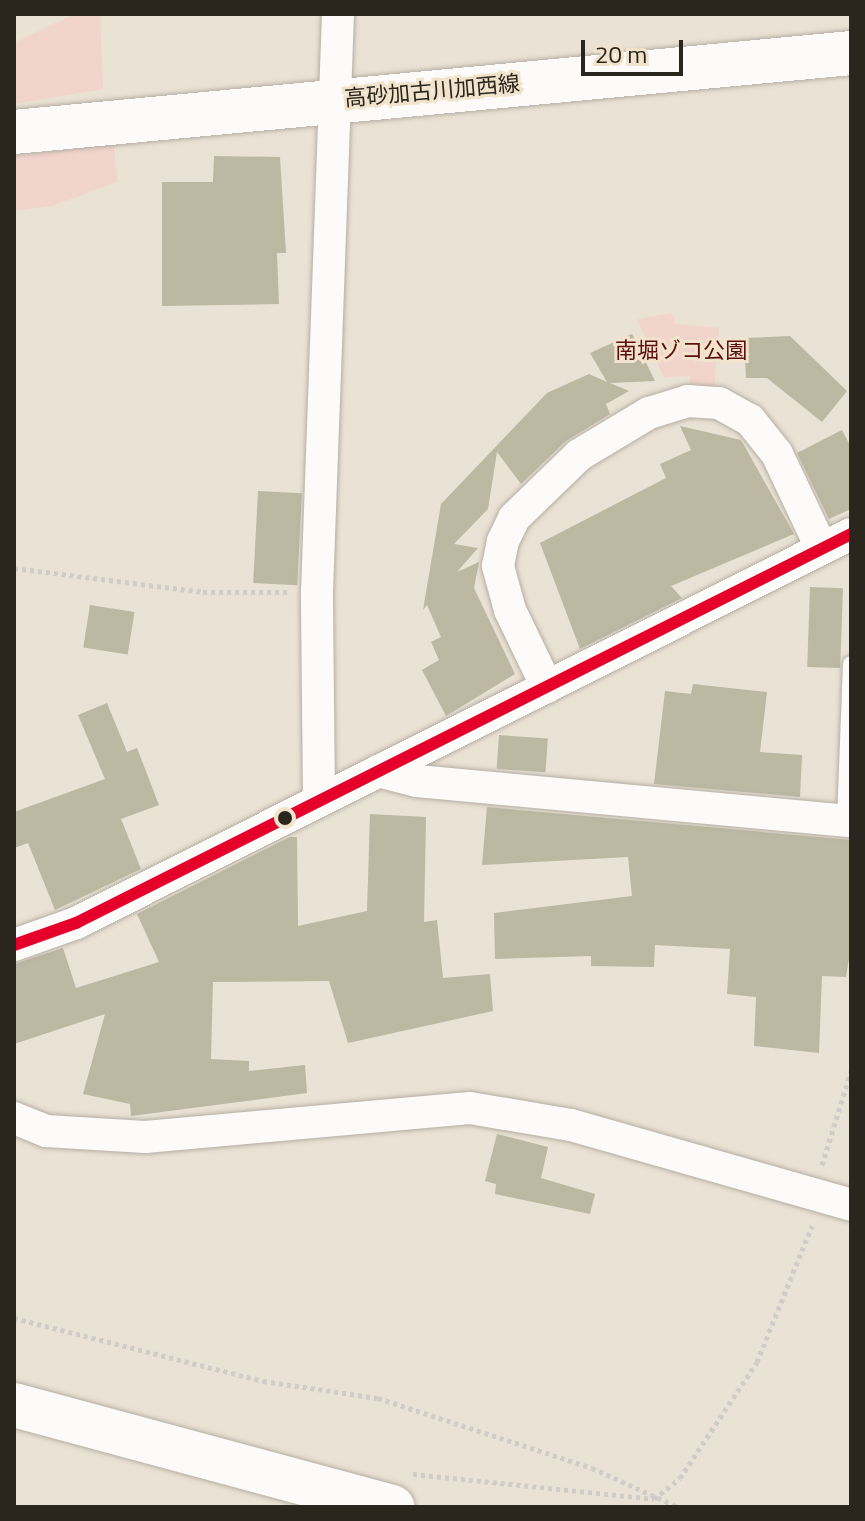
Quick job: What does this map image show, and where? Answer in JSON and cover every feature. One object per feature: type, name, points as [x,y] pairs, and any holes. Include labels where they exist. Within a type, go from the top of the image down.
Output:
[{"type":"main road","name":"高砂加古川加西線","points":[[14,132],[851,53]]},
{"type":"main road","points":[[14,1405],[398,1490]]},
{"type":"street","points":[[319,796],[317,592],[338,14]]},
{"type":"street","points":[[547,687],[510,610],[498,566],[503,541],[514,518],[579,455],[649,413],[688,401],[719,403],[750,420],[777,454],[821,547]]},
{"type":"street","points":[[14,945],[76,923],[319,796],[378,771],[851,534]]},
{"type":"street","points":[[378,771],[417,781],[848,821]]},
{"type":"street","points":[[14,1118],[46,1131],[145,1137],[470,1108],[571,1125],[851,1205]]},
{"type":"lane","points":[[848,821],[851,664]]},
{"type":"path","points":[[14,568],[203,592],[317,592]]},
{"type":"path","points":[[398,1490],[654,1499],[680,1478],[757,1362],[812,1237],[814,1195],[851,1071]]},
{"type":"path","points":[[14,1318],[263,1381],[378,1398],[592,1468],[654,1499],[678,1507]]},
{"type":"green space","points":[[74,14],[100,14],[103,89],[14,104],[14,43]]},
{"type":"green space","points":[[114,145],[117,182],[52,206],[14,211],[14,155]]},
{"type":"green space","name":"南堀ゾコ公園","points":[[672,313],[675,324],[719,328],[714,391],[691,389],[690,376],[664,377],[637,319]]},
{"type":"building","points":[[214,156],[280,157],[286,253],[277,253],[279,304],[162,306],[162,182],[213,182]]},
{"type":"building","points":[[632,334],[655,381],[610,383],[629,391],[606,404],[610,414],[566,441],[521,484],[497,452],[488,509],[454,544],[478,548],[457,572],[479,562],[474,588],[515,674],[446,716],[422,670],[439,660],[431,642],[441,637],[427,605],[423,610],[441,504],[547,393],[589,374],[607,382],[590,353]]},
{"type":"building","points":[[790,336],[847,391],[822,422],[767,378],[746,378],[744,338]]},
{"type":"building","points":[[680,426],[741,440],[794,534],[671,586],[682,598],[580,649],[540,543],[666,478],[660,464],[691,450]]},
{"type":"building","points":[[842,430],[851,447],[851,509],[829,519],[797,453]]},
{"type":"building","points":[[258,491],[302,493],[297,585],[253,583]]},
{"type":"building","points":[[810,587],[843,588],[840,668],[807,667]]},
{"type":"building","points":[[90,605],[134,612],[128,655],[83,647]]},
{"type":"building","points":[[693,684],[767,692],[760,752],[802,755],[800,797],[654,784],[665,691],[691,694]]},
{"type":"building","points":[[107,703],[127,752],[137,748],[159,805],[121,819],[141,869],[55,910],[28,843],[14,848],[14,812],[105,779],[78,715]]},
{"type":"building","points":[[499,735],[548,738],[546,772],[497,769]]},
{"type":"building","points":[[487,807],[851,840],[851,947],[846,977],[822,976],[819,1053],[754,1046],[756,997],[727,994],[730,949],[655,945],[654,967],[591,966],[591,956],[495,959],[494,913],[632,896],[628,857],[482,865]]},
{"type":"building","points":[[370,814],[426,817],[424,922],[437,920],[443,978],[490,974],[493,1011],[348,1043],[329,981],[213,982],[211,1059],[249,1061],[249,1071],[305,1065],[307,1093],[131,1116],[130,1104],[83,1094],[105,1014],[14,1044],[14,964],[63,948],[76,988],[159,962],[137,914],[290,837],[297,837],[298,926],[367,911]]},
{"type":"building","points":[[497,1134],[548,1147],[541,1178],[595,1194],[590,1214],[495,1194],[496,1184],[485,1181]]},
{"type":"transit line","points":[[14,945],[76,923],[851,534]]}]
